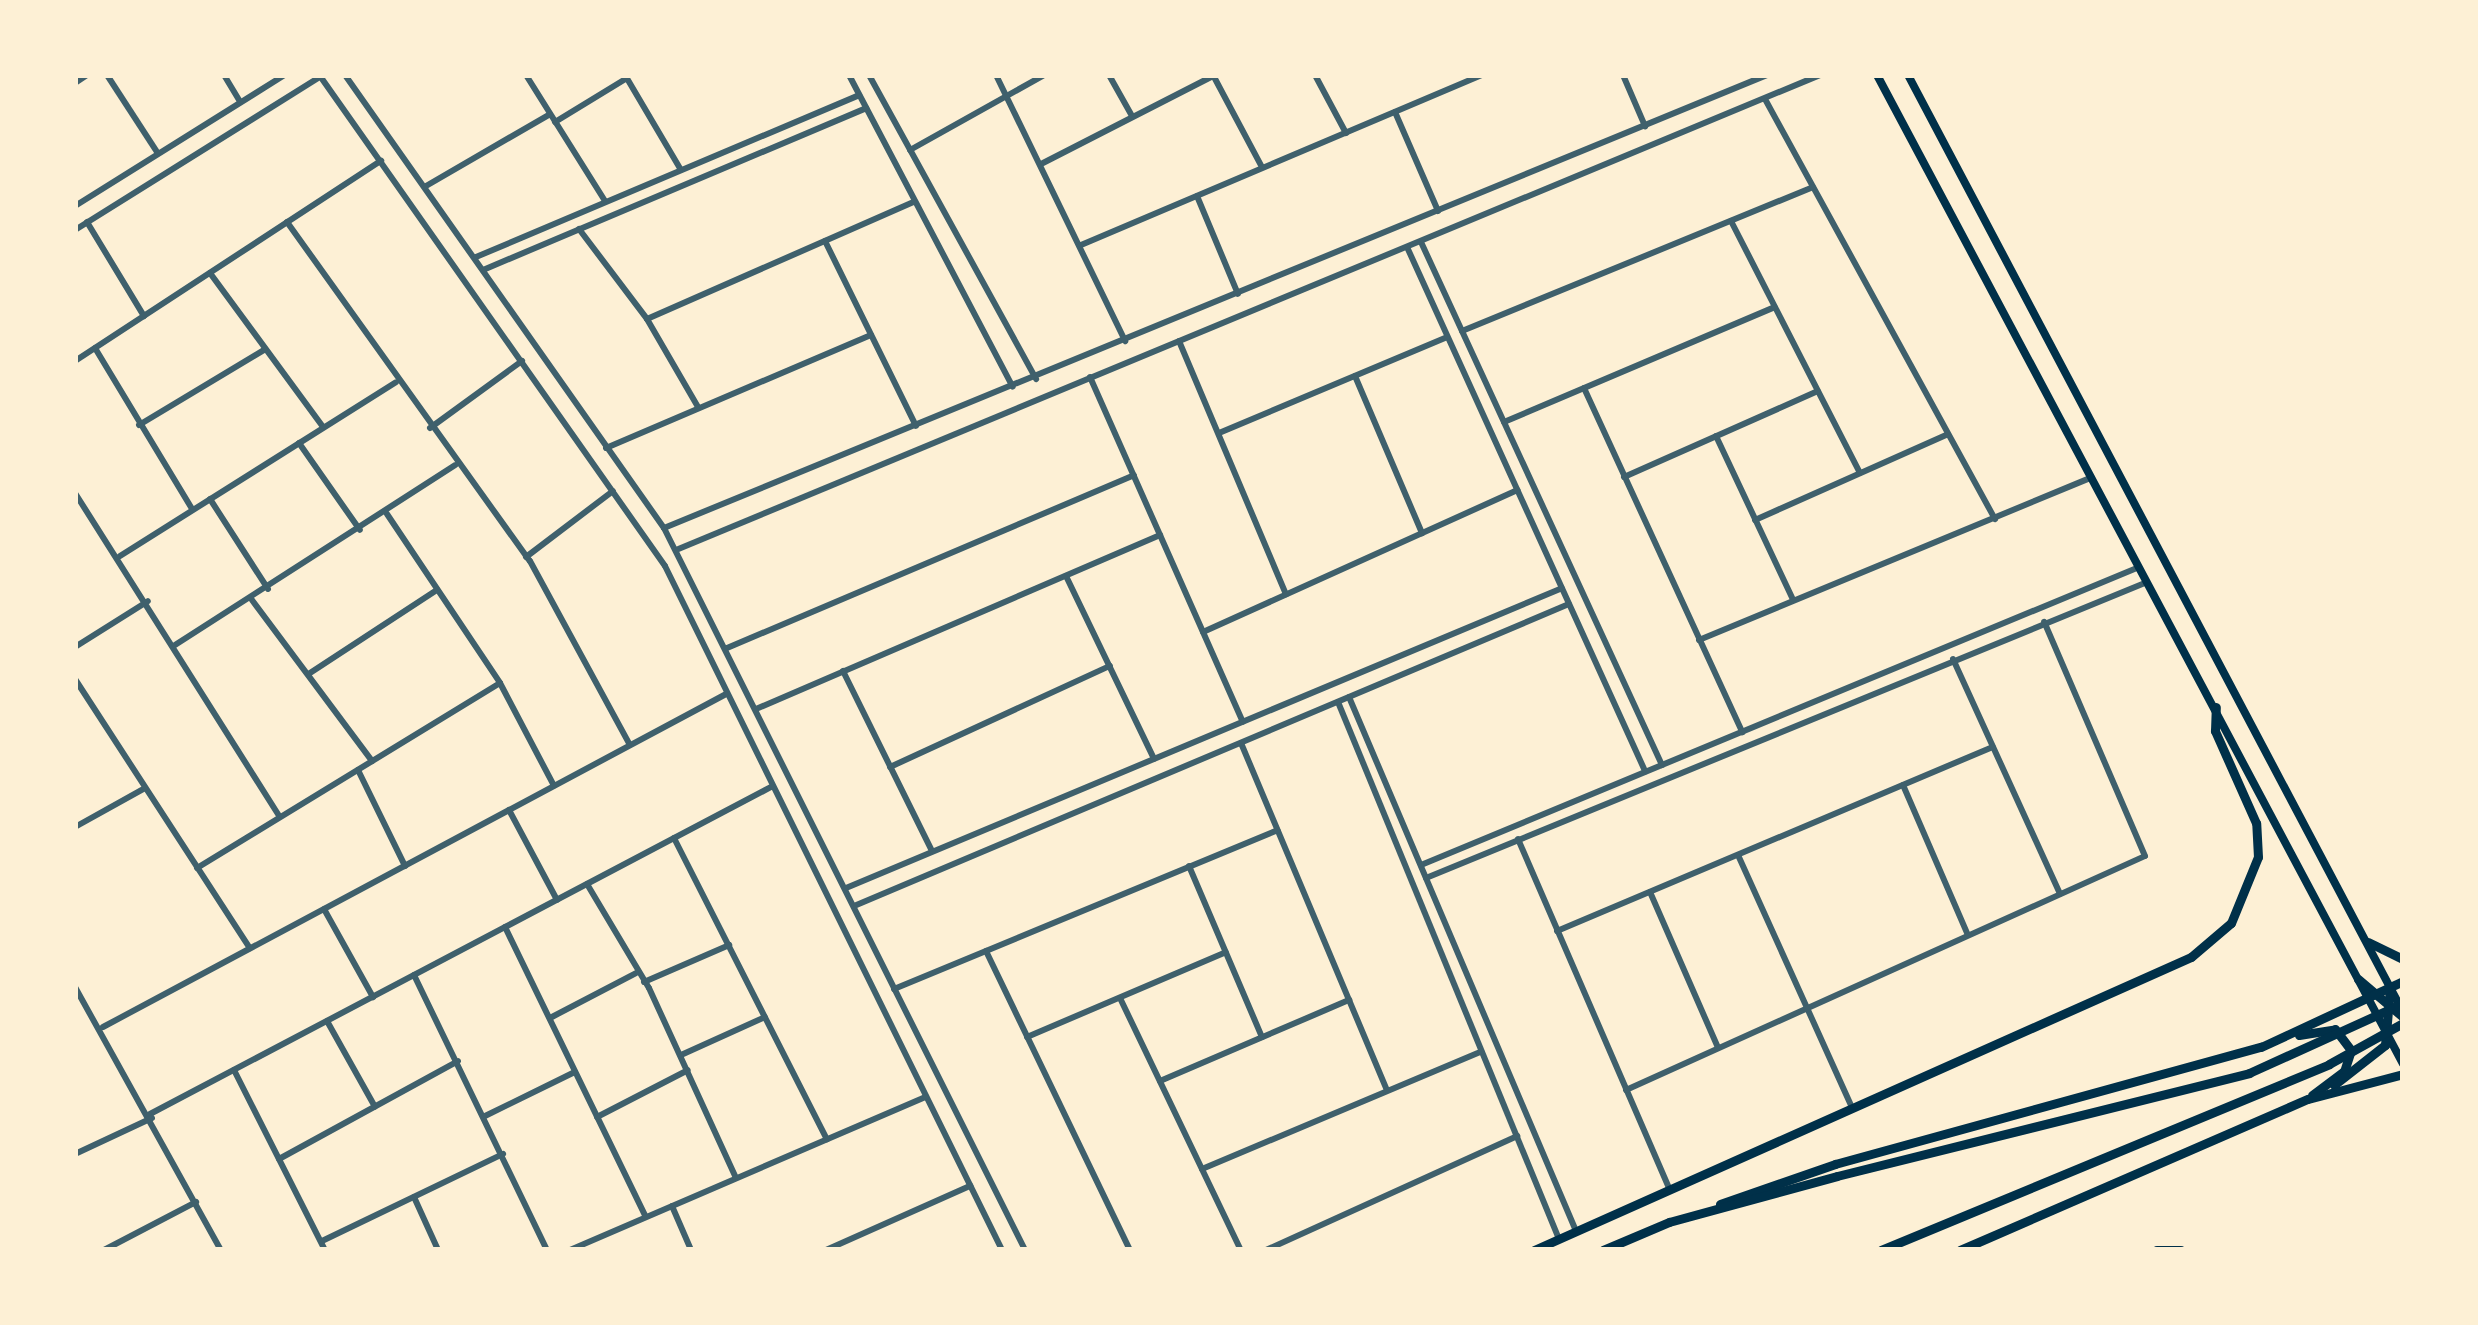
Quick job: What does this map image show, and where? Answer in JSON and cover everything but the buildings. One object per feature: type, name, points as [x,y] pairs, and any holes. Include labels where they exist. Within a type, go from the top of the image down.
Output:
[{"type":"main road","points":[[1877,75],[2358,979],[2372,997],[2403,1064]]},
{"type":"main road","points":[[1908,75],[2368,942],[2400,1015],[2368,1066],[2308,1099],[1960,1250]]},
{"type":"main road","points":[[1534,1250],[2192,957],[2231,922],[2249,894],[2256,823],[2215,731],[2216,707]]},
{"type":"main road","points":[[2368,942],[2403,959]]},
{"type":"main road","points":[[2291,1035],[2403,981]]},
{"type":"main road","points":[[2372,997],[2400,1015]]},
{"type":"main road","points":[[1669,1222],[2249,1073],[2403,1003]]},
{"type":"main road","points":[[1881,1250],[2329,1064],[2400,1015]]},
{"type":"main road","points":[[1604,1250],[1834,1164],[2329,1028],[2350,1044],[2347,1066],[2308,1099]]},
{"type":"main road","points":[[2308,1099],[2403,1074]]},
{"type":"main road","points":[[2157,1250],[2181,1250]]},
{"type":"street","points":[[75,83],[87,75]]},
{"type":"street","points":[[107,75],[158,153]]},
{"type":"street","points":[[224,75],[240,102]]},
{"type":"street","points":[[75,206],[285,75]]},
{"type":"street","points":[[345,75],[664,528],[1025,1250]]},
{"type":"street","points":[[849,75],[1013,387]]},
{"type":"street","points":[[869,75],[1036,379]]},
{"type":"street","points":[[996,75],[1043,163],[1125,341]]},
{"type":"street","points":[[910,150],[1044,75]]},
{"type":"street","points":[[1109,75],[1132,116]]},
{"type":"street","points":[[1043,163],[1213,75],[1263,168]]},
{"type":"street","points":[[1315,75],[1346,133]]},
{"type":"street","points":[[1081,245],[1482,75]]},
{"type":"street","points":[[1623,75],[1645,126]]},
{"type":"street","points":[[664,528],[1036,379],[1750,78],[1767,75]]},
{"type":"street","points":[[676,550],[1820,75]]},
{"type":"street","points":[[75,230],[321,76],[665,566],[1002,1250]]},
{"type":"street","points":[[528,76],[605,201]]},
{"type":"street","points":[[425,186],[626,77],[681,170]]},
{"type":"street","points":[[474,258],[860,95]]},
{"type":"street","points":[[1765,99],[1995,519]]},
{"type":"street","points":[[483,270],[866,108]]},
{"type":"street","points":[[1395,112],[1438,211]]},
{"type":"street","points":[[75,361],[381,161]]},
{"type":"street","points":[[1462,331],[1813,187]]},
{"type":"street","points":[[1197,196],[1238,294]]},
{"type":"street","points":[[647,319],[914,201]]},
{"type":"street","points":[[1731,221],[1860,473]]},
{"type":"street","points":[[287,222],[455,464],[526,557],[630,746]]},
{"type":"street","points":[[87,223],[144,316]]},
{"type":"street","points":[[578,229],[647,319],[698,407]]},
{"type":"street","points":[[825,241],[916,426]]},
{"type":"street","points":[[1420,242],[1661,765]]},
{"type":"street","points":[[1407,247],[1645,772]]},
{"type":"street","points":[[210,273],[323,427]]},
{"type":"street","points":[[1504,422],[1775,307]]},
{"type":"street","points":[[606,448],[871,334]]},
{"type":"street","points":[[1218,434],[1448,337]]},
{"type":"street","points":[[1179,341],[1286,594]]},
{"type":"street","points":[[95,348],[193,510]]},
{"type":"street","points":[[139,425],[266,349]]},
{"type":"street","points":[[430,428],[522,361]]},
{"type":"street","points":[[1355,376],[1422,532]]},
{"type":"street","points":[[1090,377],[1243,722]]},
{"type":"street","points":[[120,556],[397,381]]},
{"type":"street","points":[[1584,388],[1742,732]]},
{"type":"street","points":[[1624,477],[1818,391]]},
{"type":"street","points":[[1755,520],[1948,434]]},
{"type":"street","points":[[1716,436],[1793,600]]},
{"type":"street","points":[[299,443],[360,530]]},
{"type":"street","points":[[176,645],[387,514],[455,464]]},
{"type":"street","points":[[727,647],[1134,475]]},
{"type":"street","points":[[1699,640],[2092,477]]},
{"type":"street","points":[[1203,632],[1517,489]]},
{"type":"street","points":[[526,557],[613,491]]},
{"type":"street","points":[[75,493],[120,556],[280,817]]},
{"type":"street","points":[[210,499],[268,589]]},
{"type":"street","points":[[387,514],[500,683],[554,786]]},
{"type":"street","points":[[756,709],[1160,535]]},
{"type":"street","points":[[1420,865],[2139,567]]},
{"type":"street","points":[[1066,576],[1154,759]]},
{"type":"street","points":[[1426,878],[2147,582]]},
{"type":"street","points":[[845,889],[1562,588]]},
{"type":"street","points":[[310,673],[438,589]]},
{"type":"street","points":[[251,599],[372,761]]},
{"type":"street","points":[[75,647],[148,601]]},
{"type":"street","points":[[854,906],[1569,604]]},
{"type":"street","points":[[1626,1090],[2145,856],[2044,622]]},
{"type":"street","points":[[1953,658],[2060,894]]},
{"type":"street","points":[[890,767],[1110,666]]},
{"type":"street","points":[[843,671],[932,852]]},
{"type":"street","points":[[75,679],[250,949]]},
{"type":"street","points":[[197,868],[500,683]]},
{"type":"street","points":[[103,1027],[727,694]]},
{"type":"street","points":[[1349,697],[1576,1231]]},
{"type":"street","points":[[1339,702],[1559,1239]]},
{"type":"street","points":[[1240,743],[1387,1090]]},
{"type":"street","points":[[1557,931],[1993,747]]},
{"type":"street","points":[[358,770],[405,866]]},
{"type":"street","points":[[1903,785],[1968,934]]},
{"type":"street","points":[[75,1154],[771,787]]},
{"type":"street","points":[[75,827],[145,788]]},
{"type":"street","points":[[509,810],[557,900]]},
{"type":"street","points":[[894,989],[1277,830]]},
{"type":"street","points":[[674,838],[827,1139]]},
{"type":"street","points":[[1518,839],[1670,1190]]},
{"type":"street","points":[[1738,854],[1852,1108]]},
{"type":"street","points":[[1189,866],[1262,1037]]},
{"type":"street","points":[[587,884],[681,1055],[736,1178]]},
{"type":"street","points":[[1650,892],[1719,1049]]},
{"type":"street","points":[[324,909],[373,997]]},
{"type":"street","points":[[505,927],[646,1217]]},
{"type":"street","points":[[644,982],[729,945]]},
{"type":"street","points":[[986,951],[1130,1250]]},
{"type":"street","points":[[1028,1036],[1226,952]]},
{"type":"street","points":[[550,1018],[636,973]]},
{"type":"street","points":[[414,975],[547,1250]]},
{"type":"street","points":[[75,987],[103,1027],[221,1250]]},
{"type":"street","points":[[1120,998],[1241,1250]]},
{"type":"street","points":[[1160,1081],[1349,1000]]},
{"type":"street","points":[[681,1055],[765,1017]]},
{"type":"street","points":[[327,1021],[375,1107]]},
{"type":"street","points":[[1202,1169],[1482,1051]]},
{"type":"street","points":[[279,1159],[458,1061]]},
{"type":"street","points":[[234,1070],[323,1246],[503,1154]]},
{"type":"street","points":[[597,1117],[688,1070]]},
{"type":"street","points":[[485,1116],[575,1072]]},
{"type":"street","points":[[570,1250],[926,1096]]},
{"type":"street","points":[[1266,1250],[1517,1136]]},
{"type":"street","points":[[826,1250],[970,1186]]},
{"type":"street","points":[[414,1197],[438,1250]]},
{"type":"street","points":[[104,1250],[196,1202]]},
{"type":"street","points":[[672,1206],[691,1250]]}]
